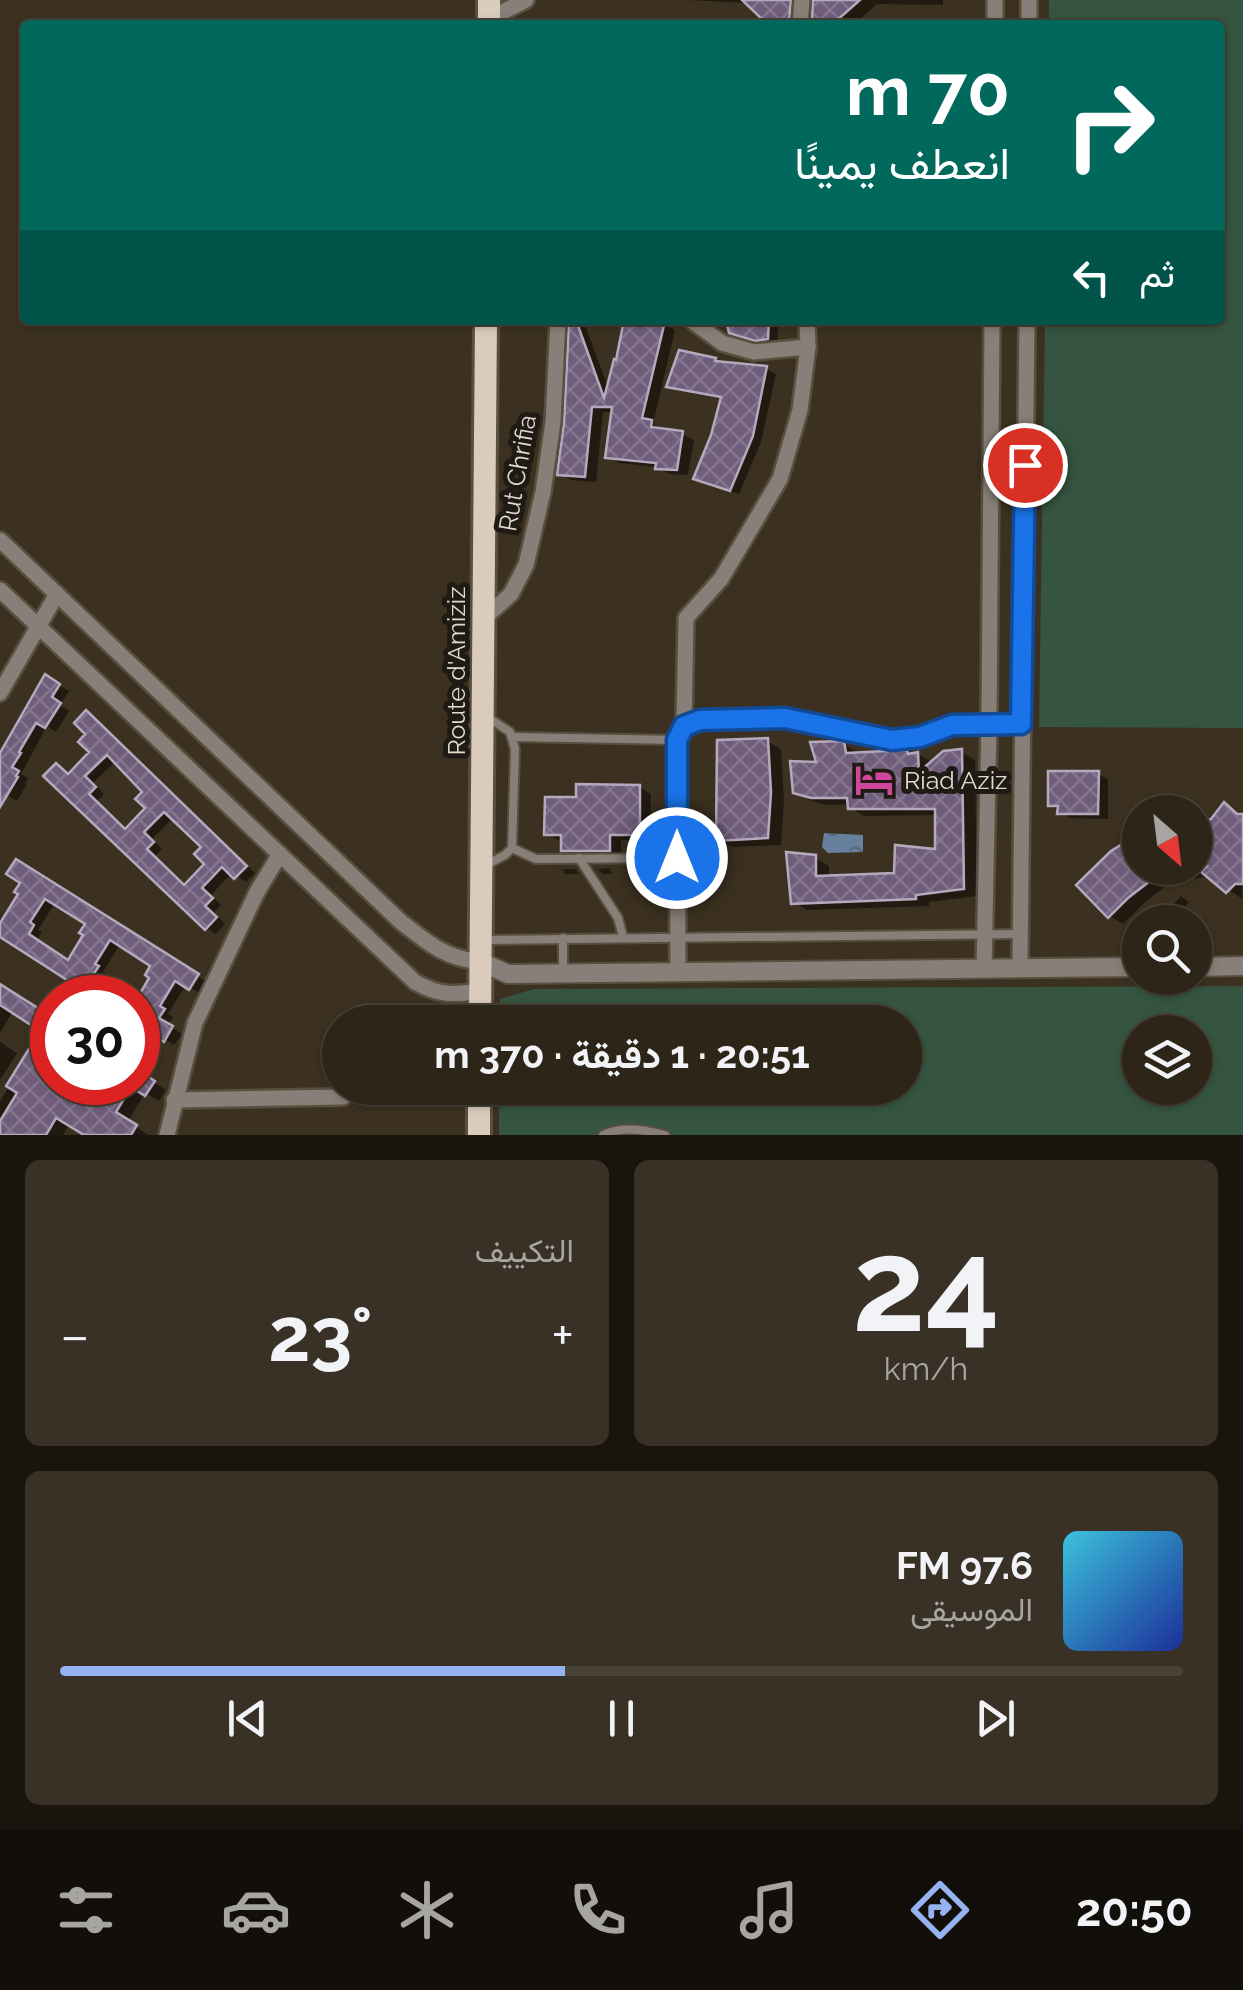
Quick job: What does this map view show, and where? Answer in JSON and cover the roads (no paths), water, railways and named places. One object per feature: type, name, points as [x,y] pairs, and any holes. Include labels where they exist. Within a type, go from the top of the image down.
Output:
[{"type":"main road","name":"Route d'Amiziz","points":[[481,1005],[486,325]]},
{"type":"main road","points":[[479,1135],[480,1105]]},
{"type":"street","points":[[489,15],[526,0]]},
{"type":"street","name":"Rut Chrifia","points":[[484,620],[511,594],[526,565],[543,492],[553,422],[558,325]]},
{"type":"street","points":[[678,972],[677,858],[686,618],[722,578],[780,479],[800,410],[808,347],[806,325]]},
{"type":"street","points":[[984,969],[992,325]]},
{"type":"street","points":[[1020,968],[1027,325]]},
{"type":"street","points":[[714,327],[722,342],[754,352],[808,347]]},
{"type":"street","points":[[991,429],[1026,428]]},
{"type":"street","points":[[0,540],[402,922],[438,950],[458,959],[481,951],[508,974]]},
{"type":"street","points":[[0,590],[415,982],[432,992],[481,992],[508,974],[1122,967]]},
{"type":"street","points":[[0,693],[57,594]]},
{"type":"street","points":[[680,733],[700,720],[785,718],[892,740],[920,737],[952,725],[1021,724]]},
{"type":"street","points":[[167,1135],[195,1022],[257,892],[280,854]]},
{"type":"street","points":[[1212,966],[1243,966]]},
{"type":"street","points":[[174,1100],[322,1097]]},
{"type":"lane","points":[[482,866],[512,848],[515,749],[506,728],[483,714]]},
{"type":"lane","points":[[513,737],[680,733]]},
{"type":"lane","points":[[512,848],[536,858],[677,858]]},
{"type":"lane","points":[[579,858],[618,918],[624,937]]},
{"type":"lane","points":[[481,951],[563,938],[1020,934]]},
{"type":"lane","points":[[563,938],[563,973]]},
{"type":"lane","points":[[604,1135],[612,1130],[626,1130],[666,1135]]},
{"type":"water","points":[[824,833],[863,835],[863,852],[828,853],[822,847]]},
{"type":"place","name":"Riad Aziz","points":[[874,780]]}]
